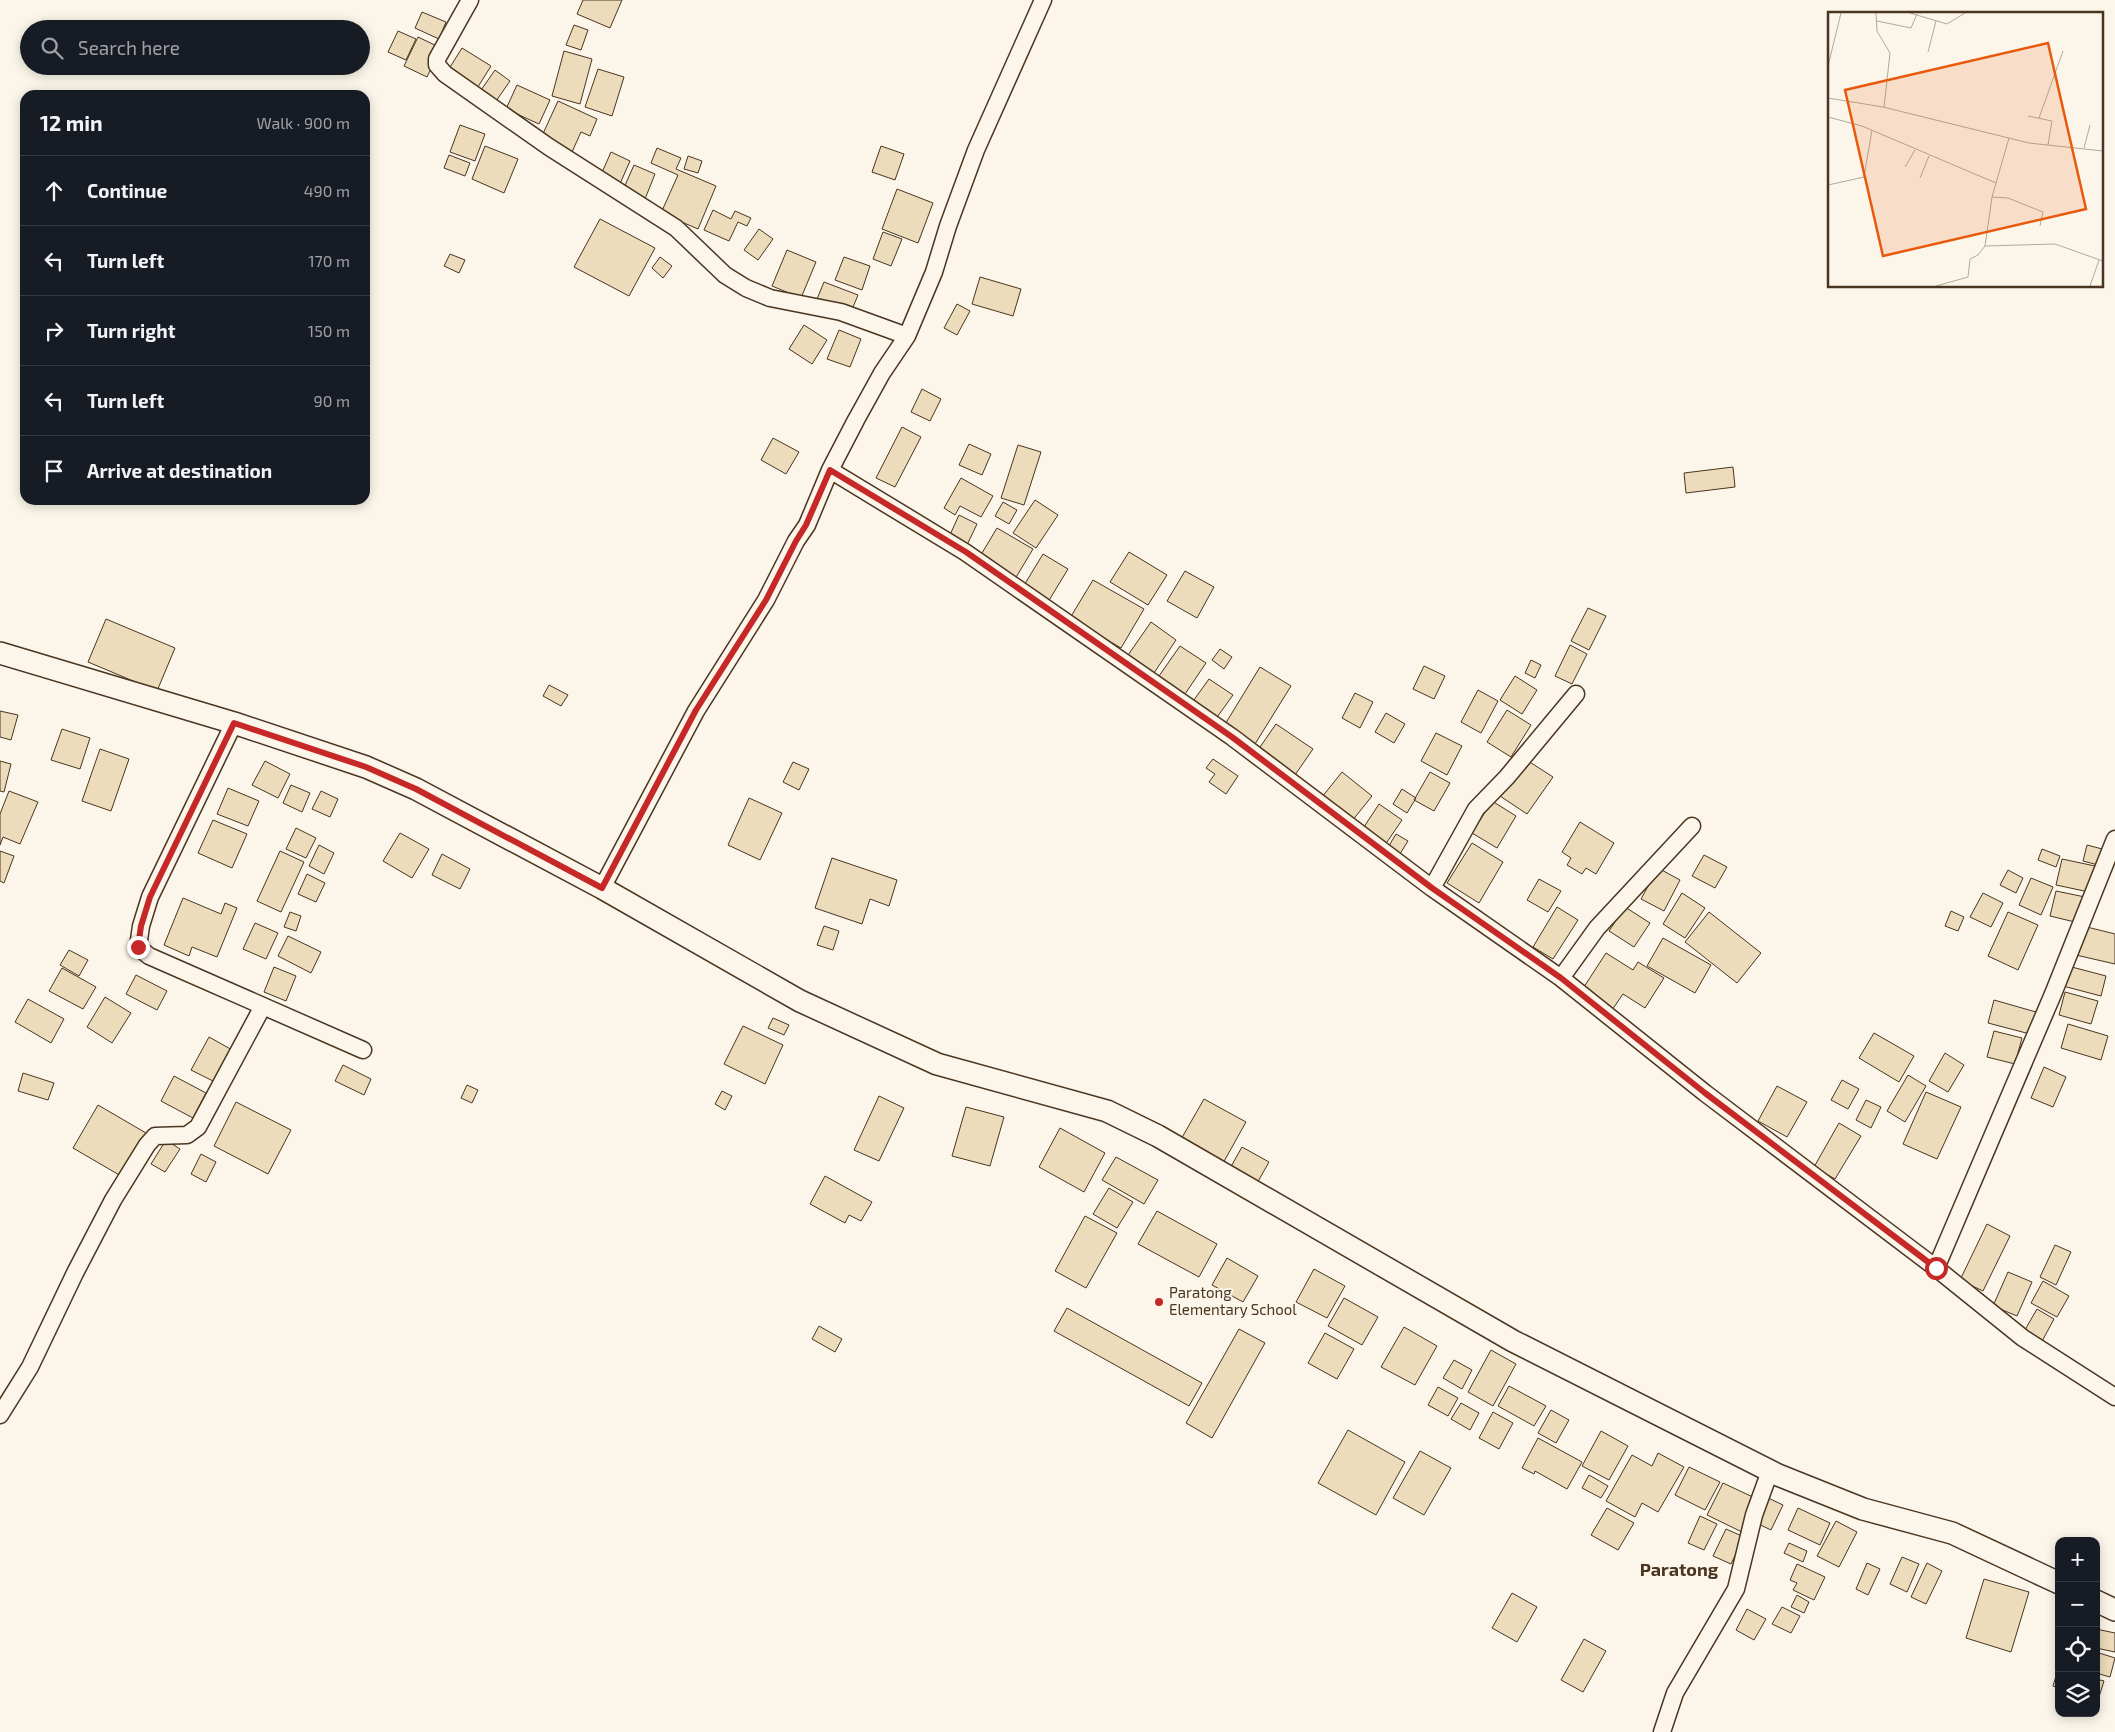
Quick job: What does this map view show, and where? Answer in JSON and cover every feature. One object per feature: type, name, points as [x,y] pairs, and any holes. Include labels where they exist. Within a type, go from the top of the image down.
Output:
[{"type":"street","points":[[470,0],[437,59],[437,65],[445,74],[549,147],[676,228],[725,275],[746,288],[770,298],[841,312],[907,336]]},
{"type":"street","points":[[602,888],[696,710],[766,600],[806,525],[830,470],[882,372],[907,336],[934,272],[948,226],[976,150],[1044,0]]},
{"type":"street","points":[[830,470],[982,563],[1232,737],[1432,888],[1561,978],[1705,1093],[1936,1268],[2023,1338],[2115,1397]]},
{"type":"street","points":[[0,653],[234,723],[366,767],[416,789],[602,888],[800,1001],[937,1064],[1107,1111],[1122,1117],[1513,1340],[1770,1471],[1855,1506],[1952,1533],[2057,1582]]},
{"type":"street","points":[[1432,888],[1476,809],[1507,777],[1576,694]]},
{"type":"street","points":[[234,723],[150,897],[141,926],[138,947],[157,959],[363,1050]]},
{"type":"street","points":[[1561,978],[1597,928],[1692,826]]},
{"type":"street","points":[[1936,1268],[2053,994],[2115,839]]},
{"type":"street","points":[[0,1415],[30,1367],[108,1208],[147,1144],[155,1136],[187,1135],[198,1126],[262,1006]]},
{"type":"street","points":[[1662,1732],[1675,1694],[1736,1590],[1754,1515],[1770,1471]]},
{"type":"street","points":[[2100,1603],[2115,1610]]},
{"type":"building","points":[[583,0],[622,0],[610,28],[577,14]]},
{"type":"building","points":[[422,12],[446,22],[439,39],[415,28]]},
{"type":"building","points":[[574,25],[588,30],[581,50],[566,45]]},
{"type":"building","points":[[398,31],[416,39],[406,60],[388,52]]},
{"type":"building","points":[[418,37],[441,48],[427,77],[404,66]]},
{"type":"building","points":[[462,48],[491,66],[476,90],[447,72]]},
{"type":"building","points":[[564,51],[592,59],[580,104],[552,96]]},
{"type":"building","points":[[598,69],[624,77],[612,116],[585,107]]},
{"type":"building","points":[[495,70],[510,81],[494,104],[479,93]]},
{"type":"building","points":[[517,85],[550,100],[539,124],[506,109]]},
{"type":"building","points":[[558,101],[597,119],[590,136],[581,132],[572,152],[541,138]]},
{"type":"building","points":[[460,125],[485,134],[475,161],[450,152]]},
{"type":"building","points":[[485,146],[518,159],[504,193],[472,179]]},
{"type":"building","points":[[881,146],[904,154],[895,180],[872,172]]},
{"type":"building","points":[[657,148],[681,158],[676,169],[716,186],[698,229],[661,213],[678,175],[651,163]]},
{"type":"building","points":[[611,152],[630,161],[619,186],[600,177]]},
{"type":"building","points":[[449,155],[470,163],[465,176],[444,168]]},
{"type":"building","points":[[688,156],[702,161],[698,173],[684,169]]},
{"type":"building","points":[[634,165],[655,174],[645,199],[623,190]]},
{"type":"building","points":[[897,189],[933,203],[918,243],[882,229]]},
{"type":"building","points":[[713,210],[731,219],[735,211],[751,218],[747,226],[738,222],[729,241],[704,230]]},
{"type":"building","points":[[600,219],[655,248],[629,296],[574,267]]},
{"type":"building","points":[[759,229],[773,239],[758,260],[744,250]]},
{"type":"building","points":[[883,232],[902,239],[891,266],[873,259]]},
{"type":"building","points":[[787,250],[816,262],[801,298],[772,286]]},
{"type":"building","points":[[450,254],[465,260],[459,273],[444,266]]},
{"type":"building","points":[[660,257],[672,266],[663,278],[652,268]]},
{"type":"building","points":[[844,257],[870,266],[862,290],[835,280]]},
{"type":"building","points":[[980,277],[1021,289],[1013,316],[972,304]]},
{"type":"building","points":[[824,282],[858,295],[851,312],[817,299]]},
{"type":"building","points":[[957,304],[970,311],[957,335],[944,328]]},
{"type":"building","points":[[804,325],[827,340],[812,364],[789,349]]},
{"type":"building","points":[[839,330],[861,339],[850,367],[827,359]]},
{"type":"building","points":[[922,389],[941,399],[930,421],[911,412]]},
{"type":"building","points":[[902,427],[921,437],[895,487],[876,478]]},
{"type":"building","points":[[773,438],[799,452],[786,474],[761,460]]},
{"type":"building","points":[[969,444],[991,454],[982,475],[959,465]]},
{"type":"building","points":[[1018,445],[1041,452],[1024,505],[1001,498]]},
{"type":"building","points":[[1733,467],[1735,487],[1686,493],[1684,473]]},
{"type":"building","points":[[961,478],[993,496],[981,517],[960,506],[955,515],[944,508]]},
{"type":"building","points":[[1035,500],[1058,515],[1036,548],[1013,533]]},
{"type":"building","points":[[1003,502],[1017,510],[1009,524],[995,516]]},
{"type":"building","points":[[959,515],[977,524],[967,545],[949,537]]},
{"type":"building","points":[[997,528],[1033,549],[1015,579],[979,558]]},
{"type":"building","points":[[1129,552],[1167,575],[1148,605],[1110,582]]},
{"type":"building","points":[[1043,554],[1068,569],[1048,602],[1023,587]]},
{"type":"building","points":[[1185,571],[1214,587],[1197,618],[1167,601]]},
{"type":"building","points":[[1093,580],[1144,609],[1121,648],[1070,618]]},
{"type":"building","points":[[1588,608],[1606,616],[1589,650],[1571,641]]},
{"type":"building","points":[[106,619],[175,648],[157,691],[88,662]]},
{"type":"building","points":[[1151,622],[1176,640],[1152,676],[1126,658]]},
{"type":"building","points":[[1570,645],[1587,654],[1572,684],[1555,676]]},
{"type":"building","points":[[1180,646],[1206,663],[1185,694],[1159,676]]},
{"type":"building","points":[[1220,649],[1232,657],[1224,669],[1212,660]]},
{"type":"building","points":[[1531,660],[1541,665],[1535,678],[1525,673]]},
{"type":"building","points":[[1424,666],[1445,676],[1434,699],[1413,689]]},
{"type":"building","points":[[1260,667],[1291,686],[1255,744],[1224,726]]},
{"type":"building","points":[[1515,676],[1537,690],[1522,714],[1500,700]]},
{"type":"building","points":[[1209,679],[1233,695],[1215,720],[1191,704]]},
{"type":"building","points":[[549,685],[568,695],[561,706],[543,696]]},
{"type":"building","points":[[1478,690],[1498,701],[1481,733],[1461,722]]},
{"type":"building","points":[[1355,693],[1373,702],[1360,728],[1342,718]]},
{"type":"building","points":[[1507,710],[1531,725],[1511,757],[1487,742]]},
{"type":"building","points":[[0,711],[18,715],[11,740],[0,737]]},
{"type":"building","points":[[1386,713],[1405,724],[1394,743],[1375,732]]},
{"type":"building","points":[[1276,724],[1313,749],[1295,775],[1258,750]]},
{"type":"building","points":[[62,729],[90,738],[80,769],[51,760]]},
{"type":"building","points":[[1436,733],[1462,746],[1447,775],[1421,761]]},
{"type":"building","points":[[100,749],[129,759],[111,811],[82,801]]},
{"type":"building","points":[[1213,759],[1238,776],[1226,794],[1209,782],[1215,774],[1206,768]]},
{"type":"building","points":[[1525,759],[1553,777],[1527,814],[1500,796]]},
{"type":"building","points":[[0,761],[11,764],[4,792],[0,791]]},
{"type":"building","points":[[265,761],[290,774],[278,798],[252,785]]},
{"type":"building","points":[[793,762],[809,769],[799,790],[783,782]]},
{"type":"building","points":[[1342,772],[1372,796],[1352,821],[1322,797]]},
{"type":"building","points":[[1430,772],[1450,783],[1434,811],[1414,800]]},
{"type":"building","points":[[291,785],[310,793],[302,812],[283,803]]},
{"type":"building","points":[[228,788],[259,801],[248,826],[217,814]]},
{"type":"building","points":[[1402,789],[1416,798],[1407,813],[1393,804]]},
{"type":"building","points":[[9,791],[38,802],[20,844],[3,837],[0,845],[0,814]]},
{"type":"building","points":[[321,791],[338,799],[330,817],[312,809]]},
{"type":"building","points":[[749,798],[782,813],[760,860],[728,845]]},
{"type":"building","points":[[1492,801],[1516,816],[1497,848],[1472,833]]},
{"type":"building","points":[[1379,804],[1402,820],[1385,845],[1362,830]]},
{"type":"building","points":[[213,820],[247,834],[232,868],[198,853]]},
{"type":"building","points":[[1580,822],[1614,843],[1596,874],[1586,868],[1582,874],[1567,865],[1571,858],[1562,852]]},
{"type":"building","points":[[296,828],[316,838],[306,858],[286,849]]},
{"type":"building","points":[[400,833],[429,849],[412,878],[383,861]]},
{"type":"building","points":[[1396,834],[1408,841],[1398,857],[1387,849]]},
{"type":"building","points":[[1472,843],[1503,862],[1479,903],[1447,883]]},
{"type":"building","points":[[319,845],[334,853],[324,874],[309,866]]},
{"type":"building","points":[[2087,845],[2106,850],[2102,866],[2083,861]]},
{"type":"building","points":[[2042,849],[2060,856],[2056,867],[2038,860]]},
{"type":"building","points":[[0,851],[14,856],[4,883],[0,881]]},
{"type":"building","points":[[280,851],[304,862],[281,912],[257,901]]},
{"type":"building","points":[[442,854],[470,869],[460,889],[432,875]]},
{"type":"building","points":[[1704,855],[1727,867],[1715,888],[1692,876]]},
{"type":"building","points":[[832,858],[897,880],[889,906],[870,899],[862,924],[815,908]]},
{"type":"building","points":[[2062,859],[2095,866],[2089,892],[2056,885]]},
{"type":"building","points":[[1658,868],[1680,880],[1664,911],[1641,899]]},
{"type":"building","points":[[2008,870],[2023,878],[2016,893],[2000,885]]},
{"type":"building","points":[[307,874],[325,883],[316,902],[298,894]]},
{"type":"building","points":[[2031,878],[2053,887],[2041,915],[2019,905]]},
{"type":"building","points":[[1539,879],[1561,891],[1548,912],[1527,900]]},
{"type":"building","points":[[2056,891],[2085,897],[2079,923],[2050,916]]},
{"type":"building","points":[[1682,893],[1705,908],[1685,938],[1663,924]]},
{"type":"building","points":[[1983,893],[2003,903],[1991,927],[1970,917]]},
{"type":"building","points":[[183,898],[221,914],[225,903],[237,908],[217,957],[192,947],[189,956],[164,945]]},
{"type":"building","points":[[1557,907],[1578,920],[1553,959],[1533,947]]},
{"type":"building","points":[[1625,907],[1650,923],[1634,947],[1609,931]]},
{"type":"building","points":[[1951,911],[1964,917],[1958,931],[1945,926]]},
{"type":"building","points":[[290,912],[301,916],[296,931],[284,927]]},
{"type":"building","points":[[1709,912],[1761,953],[1737,983],[1685,942]]},
{"type":"building","points":[[2008,912],[2038,925],[2018,970],[1988,956]]},
{"type":"building","points":[[255,923],[278,933],[266,959],[243,949]]},
{"type":"building","points":[[824,926],[839,931],[833,950],[817,945]]},
{"type":"building","points":[[2083,926],[2115,934],[2115,964],[2076,955]]},
{"type":"building","points":[[288,936],[321,952],[311,973],[278,956]]},
{"type":"building","points":[[1663,938],[1711,965],[1695,993],[1647,966]]},
{"type":"building","points":[[69,950],[88,960],[79,976],[60,965]]},
{"type":"building","points":[[1606,953],[1633,970],[1638,962],[1664,978],[1645,1008],[1623,994],[1612,1010],[1582,990]]},
{"type":"building","points":[[2068,966],[2106,976],[2101,996],[2063,986]]},
{"type":"building","points":[[274,967],[296,976],[286,1001],[264,992]]},
{"type":"building","points":[[62,968],[96,987],[83,1009],[49,991]]},
{"type":"building","points":[[136,975],[167,991],[157,1010],[126,994]]},
{"type":"building","points":[[2065,992],[2098,1001],[2091,1024],[2059,1015]]},
{"type":"building","points":[[105,997],[131,1013],[112,1043],[87,1027]]},
{"type":"building","points":[[28,999],[64,1019],[51,1043],[15,1022]]},
{"type":"building","points":[[1994,1000],[2036,1012],[2030,1034],[1988,1023]]},
{"type":"building","points":[[773,1018],[789,1025],[784,1035],[768,1028]]},
{"type":"building","points":[[2068,1024],[2108,1036],[2101,1060],[2061,1048]]},
{"type":"building","points":[[743,1026],[783,1045],[765,1084],[724,1064]]},
{"type":"building","points":[[1994,1031],[2022,1038],[2015,1064],[1987,1057]]},
{"type":"building","points":[[1874,1033],[1914,1056],[1899,1082],[1859,1058]]},
{"type":"building","points":[[209,1037],[234,1051],[217,1083],[191,1070]]},
{"type":"building","points":[[1945,1053],[1964,1065],[1948,1092],[1929,1081]]},
{"type":"building","points":[[343,1065],[371,1079],[364,1095],[335,1081]]},
{"type":"building","points":[[2044,1067],[2066,1077],[2053,1107],[2031,1098]]},
{"type":"building","points":[[23,1073],[54,1083],[48,1100],[18,1091]]},
{"type":"building","points":[[1908,1075],[1926,1086],[1905,1122],[1887,1111]]},
{"type":"building","points":[[174,1076],[206,1093],[193,1118],[161,1101]]},
{"type":"building","points":[[1842,1080],[1859,1089],[1848,1109],[1831,1100]]},
{"type":"building","points":[[467,1085],[478,1090],[472,1103],[461,1098]]},
{"type":"building","points":[[1777,1086],[1807,1102],[1787,1137],[1758,1121]]},
{"type":"building","points":[[722,1091],[732,1096],[725,1110],[715,1104]]},
{"type":"building","points":[[1926,1092],[1961,1107],[1937,1159],[1903,1144]]},
{"type":"building","points":[[879,1096],[904,1108],[879,1161],[854,1150]]},
{"type":"building","points":[[1204,1099],[1246,1122],[1222,1165],[1180,1141]]},
{"type":"building","points":[[1866,1100],[1881,1107],[1871,1128],[1856,1120]]},
{"type":"building","points":[[236,1102],[291,1130],[268,1174],[214,1146]]},
{"type":"building","points":[[98,1105],[146,1133],[121,1176],[73,1148]]},
{"type":"building","points":[[966,1107],[1004,1117],[990,1166],[952,1156]]},
{"type":"building","points":[[1839,1123],[1861,1136],[1835,1179],[1814,1167]]},
{"type":"building","points":[[1060,1128],[1105,1153],[1084,1192],[1039,1167]]},
{"type":"building","points":[[166,1140],[180,1149],[165,1172],[151,1164]]},
{"type":"building","points":[[1242,1147],[1269,1162],[1256,1185],[1229,1170]]},
{"type":"building","points":[[201,1154],[216,1162],[206,1182],[191,1174]]},
{"type":"building","points":[[1116,1157],[1158,1180],[1144,1204],[1102,1180]]},
{"type":"building","points":[[825,1176],[872,1202],[861,1221],[849,1215],[845,1223],[810,1204]]},
{"type":"building","points":[[1109,1188],[1133,1202],[1117,1228],[1093,1214]]},
{"type":"building","points":[[1157,1211],[1217,1244],[1199,1277],[1138,1244]]},
{"type":"building","points":[[1085,1216],[1117,1233],[1086,1288],[1055,1271]]},
{"type":"building","points":[[1987,1224],[2010,1236],[1983,1291],[1960,1280]]},
{"type":"building","points":[[2055,1245],[2071,1252],[2056,1285],[2040,1277]]},
{"type":"building","points":[[1227,1258],[1258,1276],[1243,1302],[1212,1285]]},
{"type":"building","points":[[1314,1269],[1345,1286],[1327,1318],[1296,1302]]},
{"type":"building","points":[[2008,1272],[2032,1282],[2017,1316],[1993,1306]]},
{"type":"building","points":[[2043,1281],[2069,1296],[2057,1317],[2031,1303]]},
{"type":"building","points":[[1344,1298],[1378,1317],[1362,1345],[1328,1326]]},
{"type":"building","points":[[1067,1308],[1202,1383],[1189,1406],[1054,1331]]},
{"type":"building","points":[[2037,1309],[2054,1319],[2040,1345],[2022,1335]]},
{"type":"building","points":[[819,1326],[842,1339],[835,1352],[812,1339]]},
{"type":"building","points":[[1404,1327],[1437,1346],[1415,1385],[1381,1367]]},
{"type":"building","points":[[1239,1329],[1265,1343],[1212,1438],[1186,1423]]},
{"type":"building","points":[[1325,1333],[1354,1349],[1337,1379],[1308,1363]]},
{"type":"building","points":[[1491,1350],[1516,1364],[1493,1406],[1468,1392]]},
{"type":"building","points":[[1454,1360],[1472,1370],[1462,1389],[1443,1378]]},
{"type":"building","points":[[1509,1386],[1546,1406],[1534,1426],[1498,1406]]},
{"type":"building","points":[[1438,1387],[1458,1398],[1448,1416],[1428,1405]]},
{"type":"building","points":[[1461,1403],[1479,1413],[1470,1430],[1451,1419]]},
{"type":"building","points":[[1551,1410],[1569,1420],[1556,1443],[1538,1433]]},
{"type":"building","points":[[1493,1412],[1513,1423],[1499,1449],[1479,1438]]},
{"type":"building","points":[[1348,1430],[1405,1462],[1376,1515],[1318,1483]]},
{"type":"building","points":[[1601,1431],[1628,1446],[1609,1480],[1582,1466]]},
{"type":"building","points":[[1538,1438],[1582,1462],[1567,1489],[1535,1471],[1534,1474],[1522,1468]]},
{"type":"building","points":[[1420,1451],[1451,1468],[1424,1515],[1393,1498]]},
{"type":"building","points":[[1658,1453],[1684,1467],[1658,1512],[1642,1503],[1635,1517],[1606,1501],[1632,1455],[1652,1466]]},
{"type":"building","points":[[1689,1467],[1720,1482],[1705,1510],[1675,1495]]},
{"type":"building","points":[[1589,1475],[1608,1486],[1601,1498],[1582,1488]]},
{"type":"building","points":[[1723,1483],[1757,1499],[1742,1532],[1707,1515]]},
{"type":"building","points":[[1766,1497],[1783,1505],[1771,1530],[1754,1522]]},
{"type":"building","points":[[1607,1508],[1634,1523],[1618,1550],[1591,1535]]},
{"type":"building","points":[[1798,1508],[1830,1523],[1820,1545],[1788,1530]]},
{"type":"building","points":[[1700,1516],[1717,1524],[1704,1550],[1688,1543]]},
{"type":"building","points":[[1836,1521],[1857,1532],[1839,1567],[1817,1556]]},
{"type":"building","points":[[1726,1529],[1744,1537],[1731,1564],[1713,1556]]},
{"type":"building","points":[[1789,1543],[1807,1551],[1803,1562],[1784,1553]]},
{"type":"building","points":[[1902,1557],[1919,1564],[1907,1592],[1890,1584]]},
{"type":"building","points":[[1867,1563],[1880,1569],[1868,1595],[1856,1589]]},
{"type":"building","points":[[1927,1563],[1942,1571],[1926,1604],[1911,1597]]},
{"type":"building","points":[[1797,1564],[1825,1577],[1814,1600],[1793,1590],[1797,1583],[1790,1580]]},
{"type":"building","points":[[1984,1579],[2029,1592],[2011,1652],[1966,1638]]},
{"type":"building","points":[[1512,1593],[1537,1607],[1517,1642],[1492,1628]]},
{"type":"building","points":[[1797,1595],[1809,1602],[1804,1613],[1791,1607]]},
{"type":"building","points":[[1782,1607],[1800,1616],[1791,1633],[1772,1624]]},
{"type":"building","points":[[1747,1609],[1766,1619],[1754,1640],[1736,1630]]},
{"type":"building","points":[[2100,1630],[2115,1633],[2115,1652],[2100,1649]]},
{"type":"building","points":[[1584,1639],[1606,1651],[1583,1692],[1561,1680]]},
{"type":"building","points":[[2100,1653],[2115,1658],[2110,1677],[2100,1674]]},
{"type":"building","points":[[2100,1680],[2104,1681],[2100,1694]]},
{"type":"place","name":"Paratong Elementary School","points":[[1159,1302]]},
{"type":"district","name":"Paratong","points":[[1679,1570]]},
{"type":"route","points":[[138,947],[141,926],[150,897],[234,723],[366,767],[416,789],[602,888],[696,710],[766,600],[806,525],[830,470],[966,552],[1232,737],[1432,888],[1561,978],[1705,1093],[1936,1268]]}]
